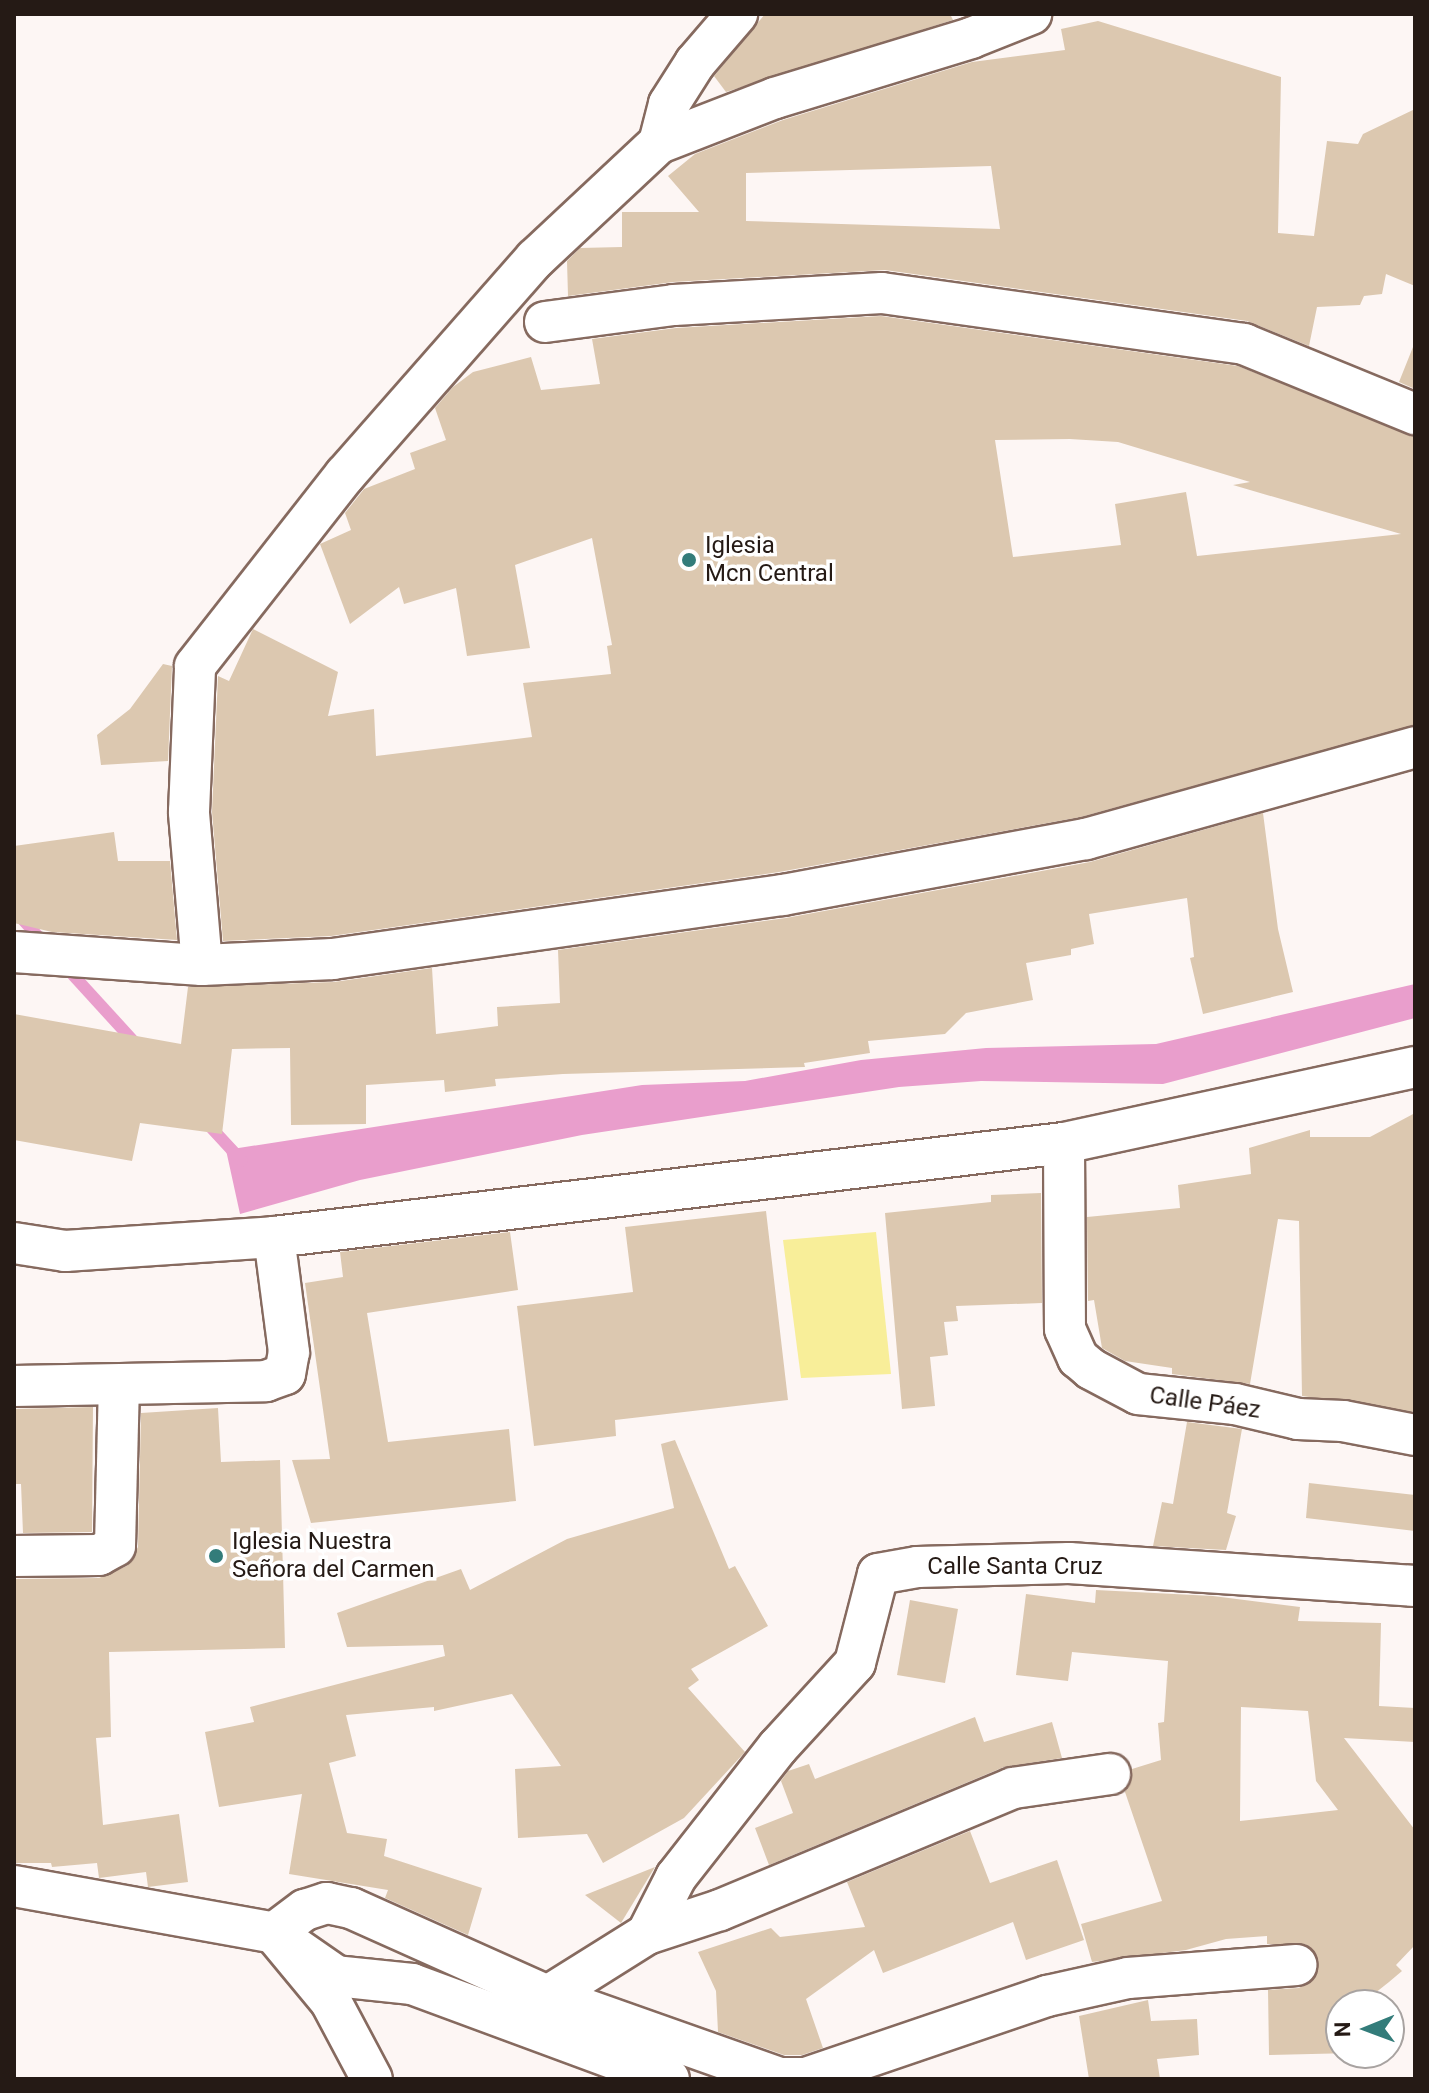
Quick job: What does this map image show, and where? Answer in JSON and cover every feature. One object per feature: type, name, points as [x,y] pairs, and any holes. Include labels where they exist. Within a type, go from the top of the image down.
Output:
[{"type":"street","points":[[659,143],[669,104],[695,63],[737,14]]},
{"type":"street","points":[[202,965],[189,812],[195,666],[345,475],[535,259],[659,143],[775,98],[971,38],[1031,14]]},
{"type":"street","points":[[545,322],[674,305],[882,293],[1244,344],[1415,414]]},
{"type":"street","points":[[14,952],[202,965],[333,959],[783,895],[1086,839],[1415,747]]},
{"type":"street","points":[[14,1243],[65,1251],[274,1237],[1064,1143],[1415,1067]]},
{"type":"street","name":"Calle Páez","points":[[1064,1143],[1065,1329],[1078,1358],[1091,1369],[1138,1394],[1235,1404],[1298,1419],[1343,1421],[1415,1435]]},
{"type":"street","points":[[14,1386],[266,1381],[285,1374],[289,1352],[274,1237]]},
{"type":"street","points":[[14,1556],[99,1555],[115,1546],[119,1386]]},
{"type":"street","name":"Calle Santa Cruz","points":[[647,1934],[676,1877],[778,1747],[855,1663],[878,1574],[917,1567],[1069,1563],[1415,1586]]},
{"type":"street","points":[[548,1996],[647,1934],[720,1910],[1013,1788],[1110,1774]]},
{"type":"street","points":[[14,1886],[57,1891],[274,1933],[336,1976],[412,1984],[669,2079]]},
{"type":"street","points":[[14,1901],[57,1891]]},
{"type":"street","points":[[274,1933],[316,1907],[351,1908],[548,1996],[780,2078],[806,2078],[1047,1996],[1128,1978],[1296,1965]]},
{"type":"street","points":[[274,1933],[331,2002],[372,2079]]},
{"type":"shaded area","points":[[1415,984],[1415,1018],[1163,1084],[981,1081],[899,1087],[582,1135],[360,1180],[240,1214],[226,1150],[642,1085],[745,1081],[861,1060],[986,1048],[1156,1044]]},
{"type":"shaded area","points":[[876,1232],[891,1374],[801,1378],[783,1240]]},
{"type":"building","points":[[765,14],[950,14],[953,20],[726,92],[714,76]]},
{"type":"building","points":[[1098,21],[1281,77],[1278,233],[1314,236],[1327,141],[1358,144],[1363,134],[1415,109],[1415,286],[1386,274],[1382,294],[1364,296],[1360,305],[1317,307],[1309,346],[1247,321],[885,270],[673,282],[568,296],[567,261],[580,248],[622,247],[622,212],[699,212],[668,176],[695,154],[783,120],[972,62],[1065,50],[1061,29]],"holes":[[[991,166],[1000,229],[746,221],[746,173]]]},
{"type":"building","points":[[881,316],[1238,366],[1415,436],[1415,725],[1081,817],[779,872],[331,936],[223,941],[212,812],[218,676],[229,681],[253,629],[338,672],[328,716],[374,709],[376,756],[532,737],[523,683],[611,674],[607,646],[612,645],[592,538],[515,565],[530,648],[467,656],[456,588],[404,604],[399,587],[350,624],[320,544],[351,530],[345,513],[364,489],[415,469],[410,453],[446,440],[435,408],[453,387],[473,372],[531,357],[541,390],[600,384],[592,339],[676,328]],"holes":[[[995,440],[1118,442],[1250,482],[1233,485],[1401,534],[1197,556],[1186,492],[1115,504],[1121,545],[1013,557]]]},
{"type":"building","points":[[1415,347],[1415,389],[1399,382]]},
{"type":"building","points":[[163,664],[172,666],[168,761],[101,765],[97,735],[130,709]]},
{"type":"building","points":[[1263,813],[1278,929],[1293,992],[1203,1014],[1190,958],[1194,957],[1187,898],[1089,914],[1094,944],[1071,949],[1071,955],[1026,963],[1033,1000],[966,1013],[945,1034],[868,1041],[870,1053],[804,1063],[805,1067],[563,1074],[495,1079],[496,1086],[445,1092],[444,1080],[366,1085],[366,1124],[291,1125],[290,1048],[232,1049],[222,1134],[140,1123],[132,1161],[14,1140],[14,1014],[181,1044],[188,987],[334,982],[432,968],[436,1034],[498,1026],[497,1007],[560,1003],[558,950],[786,918],[1090,862]]},
{"type":"building","points":[[114,832],[118,861],[170,861],[177,940],[52,932],[14,923],[14,846]]},
{"type":"building","points":[[1415,1113],[1415,1412],[1302,1396],[1299,1221],[1278,1219],[1250,1384],[1172,1374],[1172,1368],[1125,1361],[1102,1348],[1094,1300],[1088,1301],[1087,1217],[1180,1208],[1178,1185],[1251,1174],[1249,1148],[1310,1130],[1310,1137],[1370,1137]]},
{"type":"building","points":[[1041,1193],[1042,1303],[956,1306],[958,1321],[944,1322],[948,1355],[930,1357],[935,1406],[902,1409],[885,1213],[991,1202],[991,1195]]},
{"type":"building","points":[[766,1211],[788,1400],[615,1420],[616,1436],[534,1446],[517,1306],[633,1292],[625,1227]]},
{"type":"building","points":[[510,1232],[518,1290],[367,1313],[388,1442],[509,1429],[516,1501],[311,1523],[292,1460],[330,1459],[305,1283],[343,1277],[340,1252]]},
{"type":"building","points":[[93,1407],[92,1532],[23,1533],[21,1484],[14,1484],[14,1409]]},
{"type":"building","points":[[218,1408],[221,1462],[280,1460],[285,1648],[109,1652],[111,1737],[96,1738],[103,1825],[179,1814],[188,1882],[148,1887],[146,1872],[99,1878],[97,1863],[52,1867],[51,1863],[14,1863],[14,1579],[99,1578],[127,1566],[138,1547],[141,1413]]},
{"type":"building","points":[[1187,1422],[1242,1429],[1227,1513],[1236,1516],[1226,1550],[1153,1546],[1162,1502],[1173,1504]]},
{"type":"building","points":[[675,1440],[729,1569],[735,1566],[768,1626],[691,1669],[699,1680],[688,1688],[745,1752],[684,1818],[603,1863],[587,1834],[518,1838],[515,1769],[561,1766],[512,1694],[434,1711],[434,1707],[346,1715],[356,1756],[329,1763],[347,1833],[387,1839],[384,1856],[482,1888],[468,1935],[385,1898],[388,1890],[289,1874],[302,1794],[219,1807],[205,1732],[254,1722],[250,1707],[445,1656],[443,1645],[347,1647],[337,1613],[461,1569],[470,1590],[567,1539],[674,1508],[661,1444]]},
{"type":"building","points":[[1309,1483],[1415,1495],[1415,1531],[1306,1518]]},
{"type":"building","points":[[1096,1590],[1213,1596],[1300,1607],[1298,1621],[1381,1623],[1379,1706],[1415,1708],[1415,1742],[1344,1738],[1415,1830],[1415,1945],[1396,1965],[1402,1971],[1380,1989],[1325,1989],[1325,2054],[1269,2055],[1268,1990],[1299,1988],[1316,1976],[1315,1953],[1305,1944],[1267,1944],[1267,1936],[1226,1939],[1186,1950],[1092,1962],[1081,1924],[1162,1901],[1125,1792],[1132,1769],[1161,1760],[1158,1723],[1164,1722],[1168,1661],[1072,1652],[1068,1681],[1016,1675],[1026,1594],[1095,1603]],"holes":[[[1241,1707],[1308,1711],[1316,1781],[1338,1810],[1240,1821]]]},
{"type":"building","points":[[910,1600],[958,1609],[945,1683],[897,1675]]},
{"type":"building","points":[[975,1717],[984,1742],[1052,1722],[1062,1758],[1004,1767],[769,1865],[755,1828],[793,1813],[781,1781],[788,1771],[809,1764],[815,1779]]},
{"type":"building","points":[[970,1831],[990,1883],[1057,1860],[1084,1940],[1026,1960],[1013,1922],[883,1973],[874,1950],[806,1999],[823,2048],[802,2055],[784,2055],[718,2032],[716,1991],[698,1952],[771,1928],[780,1937],[865,1927],[847,1882]]},
{"type":"building","points":[[655,1867],[621,1923],[585,1895]]},
{"type":"building","points":[[1148,2000],[1151,2021],[1197,2019],[1199,2055],[1157,2059],[1160,2079],[1089,2079],[1079,2016]]},
{"type":"waterway","points":[[14,910],[46,945]]},
{"type":"waterway","points":[[63,964],[137,1045]]},
{"type":"waterway","points":[[205,1121],[242,1161]]},
{"type":"place","name":"Iglesia Mcn Central","points":[[689,560]]},
{"type":"place","name":"Iglesia Nuestra Señora del Carmen","points":[[216,1556]]}]
